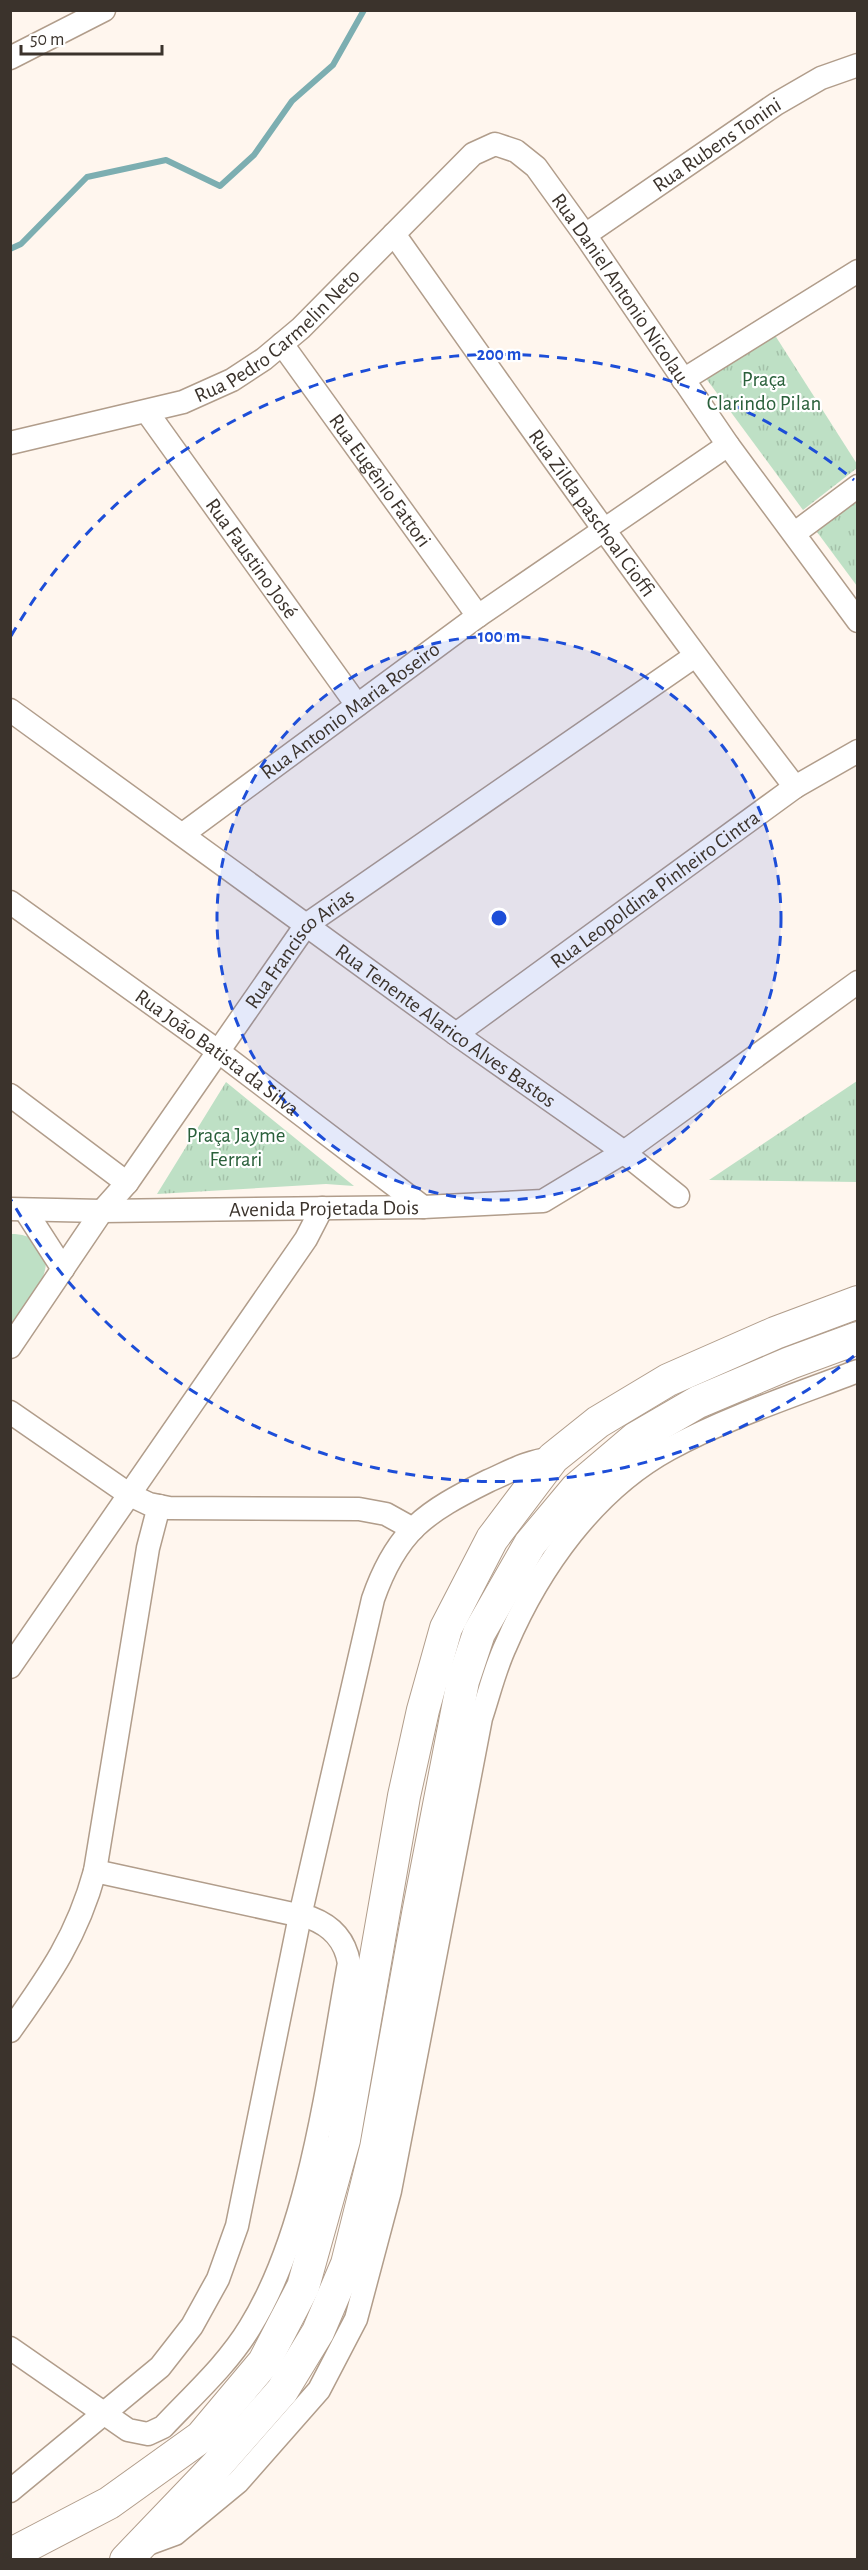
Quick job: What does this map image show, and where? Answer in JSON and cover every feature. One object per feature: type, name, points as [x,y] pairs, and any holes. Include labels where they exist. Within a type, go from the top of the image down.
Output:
[{"type":"main road","points":[[23,2555],[109,2503],[201,2436],[264,2362],[303,2287],[344,2140],[373,1961],[404,1796],[423,1710],[446,1628],[492,1539],[553,1458],[598,1422],[668,1380],[775,1333],[858,1302]]},
{"type":"main road","points":[[132,2554],[217,2465],[282,2391],[318,2332],[348,2264],[376,2148],[463,1680],[479,1633],[530,1544],[576,1489],[636,1438],[698,1402],[858,1338]]},
{"type":"street","points":[[10,58],[62,20],[104,10]]},
{"type":"street","name":"Rua Rubens Tonini","points":[[585,235],[776,104],[822,78],[858,65]]},
{"type":"street","name":"Rua Daniel Antonio Nicolau","points":[[495,144],[516,151],[536,167],[728,445],[858,621]]},
{"type":"street","name":"Rua Pedro Carmelin Neto","points":[[10,443],[183,402],[232,380],[301,328],[473,154],[495,144]]},
{"type":"street","name":"Rua Zilda paschoal Cioffi","points":[[394,234],[603,531],[795,787]]},
{"type":"street","points":[[683,380],[858,271]]},
{"type":"street","name":"Rua Eugênio Fattori","points":[[282,344],[478,616]]},
{"type":"street","name":"Rua Faustino José","points":[[147,412],[357,705]]},
{"type":"street","name":"Rua Antonio Maria Roseiro","points":[[183,834],[478,616],[728,445]]},
{"type":"street","points":[[795,533],[858,486]]},
{"type":"street","name":"Rua Francisco Arias","points":[[10,1347],[102,1211],[127,1183],[306,925],[695,656]]},
{"type":"street","name":"Rua Tenente Alarico Alves Bastos","points":[[10,710],[456,1034],[624,1152],[678,1196]]},
{"type":"street","name":"Rua Leopoldina Pinheiro Cintra","points":[[456,1034],[795,787],[858,751]]},
{"type":"street","name":"Rua João Batista da Silva","points":[[10,902],[219,1052],[423,1207]]},
{"type":"street","name":"Avenida Projetada Dois","points":[[18,1209],[102,1211],[423,1207],[543,1201],[624,1152],[858,982]]},
{"type":"street","points":[[10,1095],[127,1183]]},
{"type":"street","points":[[10,1667],[306,1239],[322,1208]]},
{"type":"street","points":[[18,1209],[63,1269]]},
{"type":"street","points":[[132,2554],[175,2534],[238,2482],[319,2390],[356,2319],[390,2191],[481,1718],[505,1646],[530,1594],[569,1537],[608,1493],[633,1472],[668,1449],[721,1424],[858,1371]]},
{"type":"street","points":[[10,1412],[130,1495],[159,1506],[359,1509],[386,1514],[413,1529]]},
{"type":"street","points":[[10,2491],[160,2367],[206,2304],[222,2270],[237,2226],[300,1916],[373,1599],[389,1560],[413,1529],[442,1504],[530,1461],[553,1458]]},
{"type":"street","points":[[10,2031],[69,1944],[87,1899],[95,1871],[148,1548],[159,1506]]},
{"type":"street","points":[[10,2348],[103,2414],[134,2433],[156,2432],[163,2427],[234,2352],[265,2302],[278,2273],[311,2165],[349,1963],[344,1944],[331,1928],[321,1922],[95,1871]]},
{"type":"street","points":[[336,2033],[362,1977],[373,1961]]},
{"type":"street","points":[[311,2165],[314,2199],[322,2221]]},
{"type":"green space","name":"Praça Clarindo Pilan","points":[[771,329],[857,464],[857,468],[803,510],[705,377]]},
{"type":"green space","points":[[857,498],[857,586],[817,532]]},
{"type":"green space","points":[[857,1081],[857,1182],[709,1180]]},
{"type":"green space","name":"Praça Jayme Ferrari","points":[[226,1082],[354,1186],[326,1184],[157,1194]]},
{"type":"green space","points":[[11,1234],[30,1237],[37,1242],[42,1247],[46,1262],[45,1272],[38,1288],[11,1325]]},
{"type":"waterway","points":[[10,249],[21,244],[87,177],[166,160],[220,186],[254,155],[292,101],[333,65],[364,10]]}]
